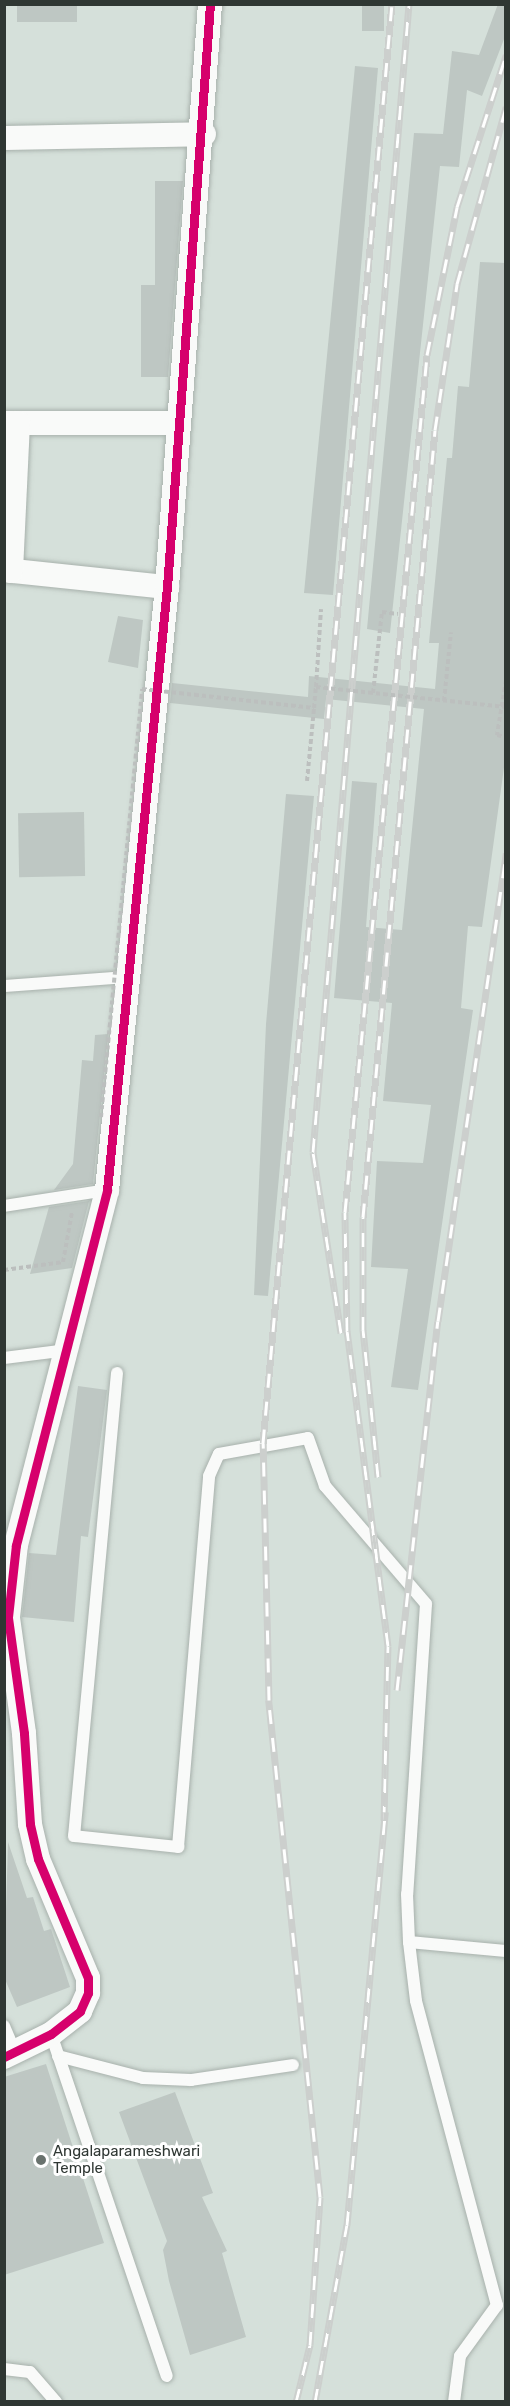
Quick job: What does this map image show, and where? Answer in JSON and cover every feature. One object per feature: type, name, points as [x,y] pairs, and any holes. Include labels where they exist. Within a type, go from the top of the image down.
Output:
[{"type":"street","points":[[10,2054],[55,2045],[80,2011],[88,1978],[38,1858],[30,1824],[20,1689],[8,1617],[16,1545],[107,1191],[167,587],[178,423],[204,134],[210,4]]},
{"type":"street","points":[[4,138],[204,134]]},
{"type":"street","points":[[167,587],[8,571],[11,423],[178,423]]},
{"type":"lane","points":[[4,986],[128,977]]},
{"type":"lane","points":[[4,1206],[107,1191]]},
{"type":"lane","points":[[4,1358],[67,1350]]},
{"type":"lane","points":[[117,1373],[74,1836],[178,1847],[210,1469],[229,1449],[308,1438],[325,1486],[423,1598],[428,1613],[407,1894],[409,1942],[421,2024],[497,2297],[495,2312],[455,2367],[454,2402]]},
{"type":"lane","points":[[409,1942],[506,1951]]},
{"type":"lane","points":[[4,2026],[10,2054]]},
{"type":"lane","points":[[55,2045],[143,2078],[191,2080],[293,2065]]},
{"type":"lane","points":[[55,2045],[167,2376]]},
{"type":"lane","points":[[4,2369],[30,2372],[56,2402]]},
{"type":"path","points":[[307,780],[321,609]]},
{"type":"path","points":[[373,693],[382,612],[398,614]]},
{"type":"path","points":[[444,701],[451,632]]},
{"type":"path","points":[[506,680],[497,735],[506,737]]},
{"type":"path","points":[[316,687],[506,707]]},
{"type":"path","points":[[101,1117],[142,689],[314,708]]},
{"type":"path","points":[[4,1270],[63,1262],[73,1210]]},
{"type":"building","points":[[17,4],[77,4],[77,22],[17,22]]},
{"type":"building","points":[[362,4],[384,4],[384,31],[362,31]]},
{"type":"building","points":[[498,4],[506,4],[506,34],[482,96],[467,90],[459,167],[440,166],[390,633],[367,629],[414,133],[443,134],[452,51],[479,55]]},
{"type":"building","points":[[355,66],[378,68],[333,595],[304,593]]},
{"type":"building","points":[[155,181],[183,181],[168,377],[141,377],[141,285],[155,285]]},
{"type":"building","points":[[480,262],[506,263],[506,753],[482,927],[468,926],[461,1008],[473,1010],[418,1390],[391,1387],[408,1269],[371,1267],[377,1161],[423,1163],[431,1105],[383,1101],[392,1003],[334,998],[352,781],[377,783],[366,927],[402,930],[424,709],[326,699],[324,719],[170,703],[172,683],[308,697],[309,676],[435,689],[439,643],[429,643],[447,458],[452,458],[458,386],[469,387]]},
{"type":"building","points":[[118,616],[143,620],[138,668],[108,662]]},
{"type":"building","points":[[286,794],[314,796],[268,1296],[254,1295],[266,1024]]},
{"type":"building","points":[[84,812],[85,876],[19,877],[18,813]]},
{"type":"building","points":[[108,1034],[93,1184],[54,1190],[73,1164],[82,1060],[93,1061],[95,1035]]},
{"type":"building","points":[[89,1201],[72,1268],[30,1274],[49,1207]]},
{"type":"building","points":[[78,1386],[107,1390],[88,1537],[81,1536],[74,1622],[22,1617],[29,1553],[56,1555]]},
{"type":"building","points":[[8,1842],[27,1898],[33,1897],[44,1931],[51,1929],[70,1987],[17,2007],[4,1977]]},
{"type":"building","name":"Angalaparameshwari Temple","points":[[46,2064],[104,2243],[4,2275],[4,2077]]},
{"type":"building","points":[[175,2092],[213,2193],[202,2197],[227,2251],[222,2253],[246,2337],[190,2355],[169,2281],[163,2250],[167,2241],[119,2112]]},
{"type":"railway","points":[[296,2402],[310,2345],[320,2197],[269,1700],[263,1443],[392,4]]},
{"type":"railway","points":[[341,1333],[313,1152],[409,4]]},
{"type":"railway","points":[[384,1820],[388,1646],[347,1331],[345,1212],[427,355],[457,207],[506,55]]},
{"type":"railway","points":[[378,1477],[363,1330],[363,1217],[435,430],[457,284],[506,107]]},
{"type":"railway","points":[[397,1690],[438,1321],[506,853]]},
{"type":"railway","points":[[315,2402],[347,2225],[385,1812]]},
{"type":"cycle path","points":[[4,2057],[51,2034],[80,2011],[88,1993],[88,1978],[38,1859],[30,1824],[24,1733],[8,1617],[16,1545],[107,1190],[167,587],[210,4]]},
{"type":"place","name":"Angalaparameshwari Temple","points":[[41,2160]]}]
